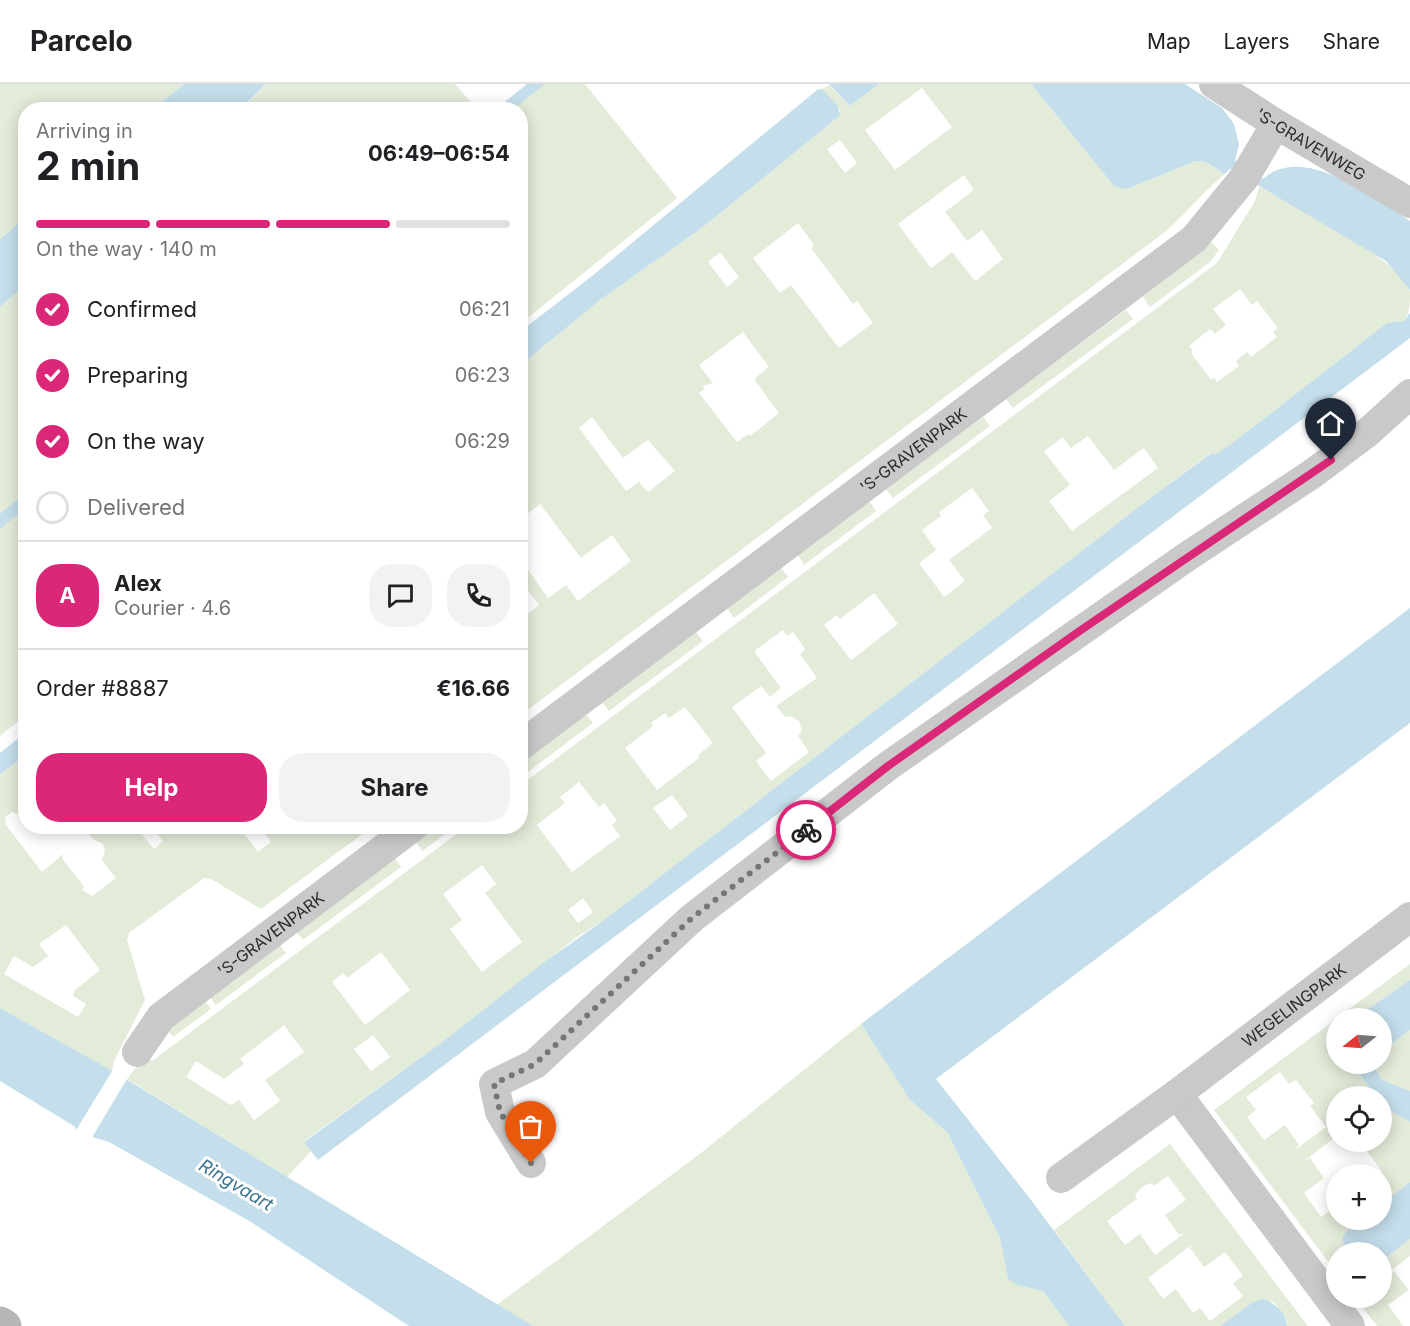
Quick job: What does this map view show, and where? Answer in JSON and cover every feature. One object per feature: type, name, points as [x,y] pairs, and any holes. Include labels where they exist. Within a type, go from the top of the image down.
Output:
[{"type":"street","name":"'S-GRAVENWEG","points":[[1214,84],[1276,124],[1410,203]]},
{"type":"street","name":"'S-GRAVENPARK","points":[[528,740],[1194,239],[1247,174],[1276,124]]},
{"type":"street","points":[[531,1163],[500,1112],[494,1084],[535,1064],[692,918],[879,773],[1185,558],[1312,474],[1368,432],[1410,394]]},
{"type":"street","name":"'S-GRAVENPARK","points":[[137,1052],[161,1017],[403,834]]},
{"type":"street","name":"WEGELINGPARK","points":[[1061,1178],[1177,1094],[1410,917]]},
{"type":"street","points":[[1177,1094],[1350,1326]]},
{"type":"street","points":[[0,1323],[5,1326]]},
{"type":"green space","points":[[0,84],[184,84],[162,102],[18,102],[18,224],[0,239]]},
{"type":"green space","points":[[266,84],[455,84],[471,102],[248,102]]},
{"type":"green space","points":[[527,84],[585,84],[677,198],[528,317],[528,102],[506,102]]},
{"type":"green space","points":[[879,84],[1031,84],[1114,186],[1132,187],[1196,161],[1206,162],[1225,174],[1165,232],[528,710],[528,614],[539,605],[528,590],[528,570],[548,598],[566,585],[578,601],[631,561],[612,535],[581,558],[540,504],[528,513],[528,359],[600,300],[703,227],[837,118],[840,111],[822,89],[829,85],[850,106]],"holes":[[[922,88],[952,127],[895,170],[865,130]],[[840,140],[857,163],[845,173],[827,149]],[[964,175],[974,190],[945,212],[967,241],[982,230],[1003,259],[975,281],[952,252],[931,268],[898,224]],[[798,223],[814,245],[811,248],[853,304],[857,301],[873,323],[839,348],[791,285],[780,293],[753,258]],[[720,252],[739,277],[727,287],[708,262]],[[743,332],[769,367],[754,379],[779,413],[750,436],[748,434],[737,442],[699,393],[704,389],[703,386],[713,383],[699,365]],[[592,417],[623,458],[648,440],[675,471],[648,492],[639,482],[626,491],[579,428]]]},
{"type":"green space","points":[[1259,187],[1342,233],[1386,263],[1402,278],[1410,291],[1409,311],[1404,321],[1387,323],[1230,445],[1214,456],[1212,452],[1149,499],[604,920],[577,937],[441,1043],[304,1141],[311,1151],[287,1177],[127,1079],[145,1056],[152,1061],[457,834],[528,834],[528,780],[1217,263],[1255,201]],"holes":[[[1240,289],[1252,305],[1257,301],[1278,328],[1273,332],[1277,337],[1251,357],[1247,352],[1236,361],[1239,366],[1217,382],[1214,378],[1211,380],[1191,353],[1193,351],[1189,346],[1210,329],[1215,334],[1226,325],[1213,309]],[[1088,436],[1114,470],[1144,448],[1158,468],[1072,531],[1049,501],[1070,485],[1044,451],[1063,437],[1071,448]],[[972,488],[989,511],[983,515],[992,528],[949,560],[965,581],[944,597],[919,563],[936,550],[922,530],[941,516],[939,512]],[[874,593],[898,624],[851,660],[824,625],[837,615],[840,619]],[[783,630],[787,636],[793,632],[805,649],[800,654],[817,678],[776,706],[785,717],[791,716],[799,721],[802,731],[798,736],[809,752],[771,781],[756,761],[766,753],[732,707],[761,686],[770,697],[781,688],[754,651]],[[685,707],[713,743],[698,755],[699,758],[657,790],[625,748],[653,726],[651,723],[665,713],[669,718]],[[579,782],[599,807],[604,803],[617,821],[612,825],[620,836],[572,872],[537,825],[565,803],[560,797]],[[672,795],[688,816],[670,830],[653,808]],[[482,865],[496,884],[485,893],[522,942],[482,972],[450,929],[462,920],[443,894]],[[583,898],[593,912],[578,923],[568,910]],[[381,952],[410,990],[365,1025],[332,982],[343,973],[347,978]],[[284,1025],[304,1052],[265,1080],[280,1101],[254,1120],[239,1100],[231,1105],[186,1077],[196,1061],[224,1079],[244,1064],[240,1059]],[[373,1035],[390,1057],[371,1071],[354,1049]]]},
{"type":"green space","points":[[1211,242],[1219,250],[1210,262],[1150,307],[1143,297]]},
{"type":"green space","points":[[18,291],[18,722],[0,736],[0,307]]},
{"type":"green space","points":[[1126,310],[1133,319],[1013,408],[1006,399]]},
{"type":"green space","points":[[983,417],[990,426],[893,498],[886,489]]},
{"type":"green space","points":[[869,501],[876,511],[804,565],[798,555]]},
{"type":"green space","points":[[781,568],[788,577],[734,618],[727,608]]},
{"type":"green space","points":[[696,632],[703,641],[609,711],[602,702]]},
{"type":"green space","points":[[586,714],[593,723],[528,772],[528,758]]},
{"type":"green space","points":[[18,761],[18,814],[12,812],[5,817],[6,825],[42,872],[63,854],[62,858],[84,887],[82,890],[92,896],[116,878],[102,860],[105,851],[103,844],[93,839],[89,834],[142,834],[154,849],[163,841],[158,834],[244,834],[258,852],[271,842],[265,834],[363,834],[261,909],[211,879],[204,878],[129,933],[127,940],[145,1000],[114,1061],[112,1071],[0,1008],[0,774]],"holes":[[[66,925],[100,970],[74,991],[73,996],[86,1004],[78,1017],[4,974],[14,956],[33,967],[48,956],[39,944]]]},
{"type":"green space","points":[[426,834],[445,834],[422,851],[416,841]]},
{"type":"green space","points":[[394,857],[401,867],[303,940],[296,931]]},
{"type":"green space","points":[[279,944],[286,953],[216,1005],[209,996]]},
{"type":"green space","points":[[1410,964],[1410,980],[1369,1008],[1351,1008]]},
{"type":"green space","points":[[204,999],[211,1009],[173,1037],[166,1028]]},
{"type":"green space","points":[[861,1024],[910,1100],[947,1132],[1000,1238],[1008,1279],[1018,1285],[1043,1291],[1069,1326],[533,1326],[497,1305],[701,1153]]},
{"type":"green space","points":[[1326,1026],[1326,1074],[1360,1074],[1368,1086],[1326,1086],[1326,1127],[1326,1144],[1303,1162],[1310,1158],[1324,1178],[1304,1193],[1321,1217],[1326,1214],[1326,1230],[1348,1230],[1345,1242],[1326,1242],[1326,1259],[1214,1110]],"holes":[[[1280,1072],[1289,1084],[1296,1080],[1314,1103],[1310,1106],[1326,1127],[1295,1150],[1299,1145],[1285,1125],[1264,1140],[1247,1117],[1256,1110],[1246,1097]]]},
{"type":"green space","points":[[1410,1030],[1410,1091],[1382,1080],[1378,1074],[1392,1074],[1392,1044]]},
{"type":"green space","points":[[1392,1110],[1410,1122],[1410,1182],[1392,1196],[1392,1164],[1377,1164],[1367,1152],[1392,1152]]},
{"type":"green space","points":[[1170,1144],[1308,1326],[1287,1326],[1287,1320],[1274,1302],[1253,1302],[1220,1326],[1125,1326],[1054,1230]],"holes":[[[1168,1176],[1186,1200],[1165,1215],[1179,1235],[1186,1232],[1155,1255],[1140,1234],[1125,1245],[1107,1221],[1137,1199],[1135,1195],[1142,1187],[1151,1183],[1154,1186]],[[1194,1243],[1190,1248],[1204,1267],[1225,1252],[1243,1276],[1233,1283],[1243,1296],[1210,1321],[1200,1308],[1193,1313],[1176,1289],[1163,1299],[1148,1278]]]},
{"type":"green space","points":[[1410,1239],[1410,1256],[1392,1270],[1392,1253]]},
{"type":"green space","points":[[1394,1271],[1409,1290],[1392,1302],[1392,1272]]},
{"type":"green space","points":[[1363,1308],[1390,1308],[1403,1326],[1377,1326]]},
{"type":"water","points":[[184,84],[266,84],[247,102],[162,102]]},
{"type":"water","points":[[527,84],[545,84],[522,102],[505,102]]},
{"type":"water","points":[[829,84],[879,84],[850,106]]},
{"type":"water","points":[[1031,84],[1185,84],[1222,108],[1234,124],[1239,144],[1235,161],[1263,179],[1279,169],[1298,167],[1318,170],[1358,188],[1410,221],[1410,290],[1386,261],[1230,169],[1225,174],[1206,162],[1196,161],[1132,187],[1125,189],[1114,186]]},
{"type":"water","points":[[822,89],[837,105],[840,115],[837,118],[703,227],[600,300],[528,359],[528,326],[592,276],[817,90]]},
{"type":"water","points":[[18,224],[18,291],[0,307],[0,239]]},
{"type":"water","points":[[1410,313],[1410,338],[318,1160],[304,1142],[441,1043],[543,963],[604,920],[1149,499],[1213,452],[1214,455],[1230,445],[1387,323],[1404,321]]},
{"type":"water","points":[[18,499],[18,514],[0,529],[0,514]]},
{"type":"water","points":[[1410,608],[1410,723],[936,1079],[1028,1196],[1125,1326],[1069,1326],[1043,1291],[1017,1285],[1008,1279],[1000,1238],[947,1132],[910,1100],[861,1024]]},
{"type":"water","points":[[18,739],[18,761],[0,774],[0,753]]},
{"type":"water","points":[[1410,980],[1410,1030],[1392,1044],[1392,1008],[1369,1008]]},
{"type":"water","name":"Ringvaart","points":[[0,1008],[116,1073],[533,1326],[409,1326],[251,1222],[109,1142],[79,1133],[74,1126],[0,1081]]},
{"type":"water","points":[[1360,1074],[1378,1074],[1382,1080],[1410,1091],[1410,1122],[1392,1112],[1392,1086],[1368,1086]]},
{"type":"water","points":[[1410,1182],[1410,1239],[1392,1253],[1392,1242],[1343,1242],[1342,1239],[1349,1230],[1392,1230],[1392,1196]]},
{"type":"water","points":[[1263,1299],[1279,1309],[1285,1316],[1287,1326],[1220,1326],[1253,1302]]},
{"type":"pier","points":[[114,1068],[128,1077],[90,1141],[75,1132]]},
{"type":"way so far","points":[[531,1163],[500,1112],[494,1084],[535,1064],[692,918],[806,830]]},
{"type":"route","points":[[806,830],[888,766],[1185,558],[1331,460]]}]
